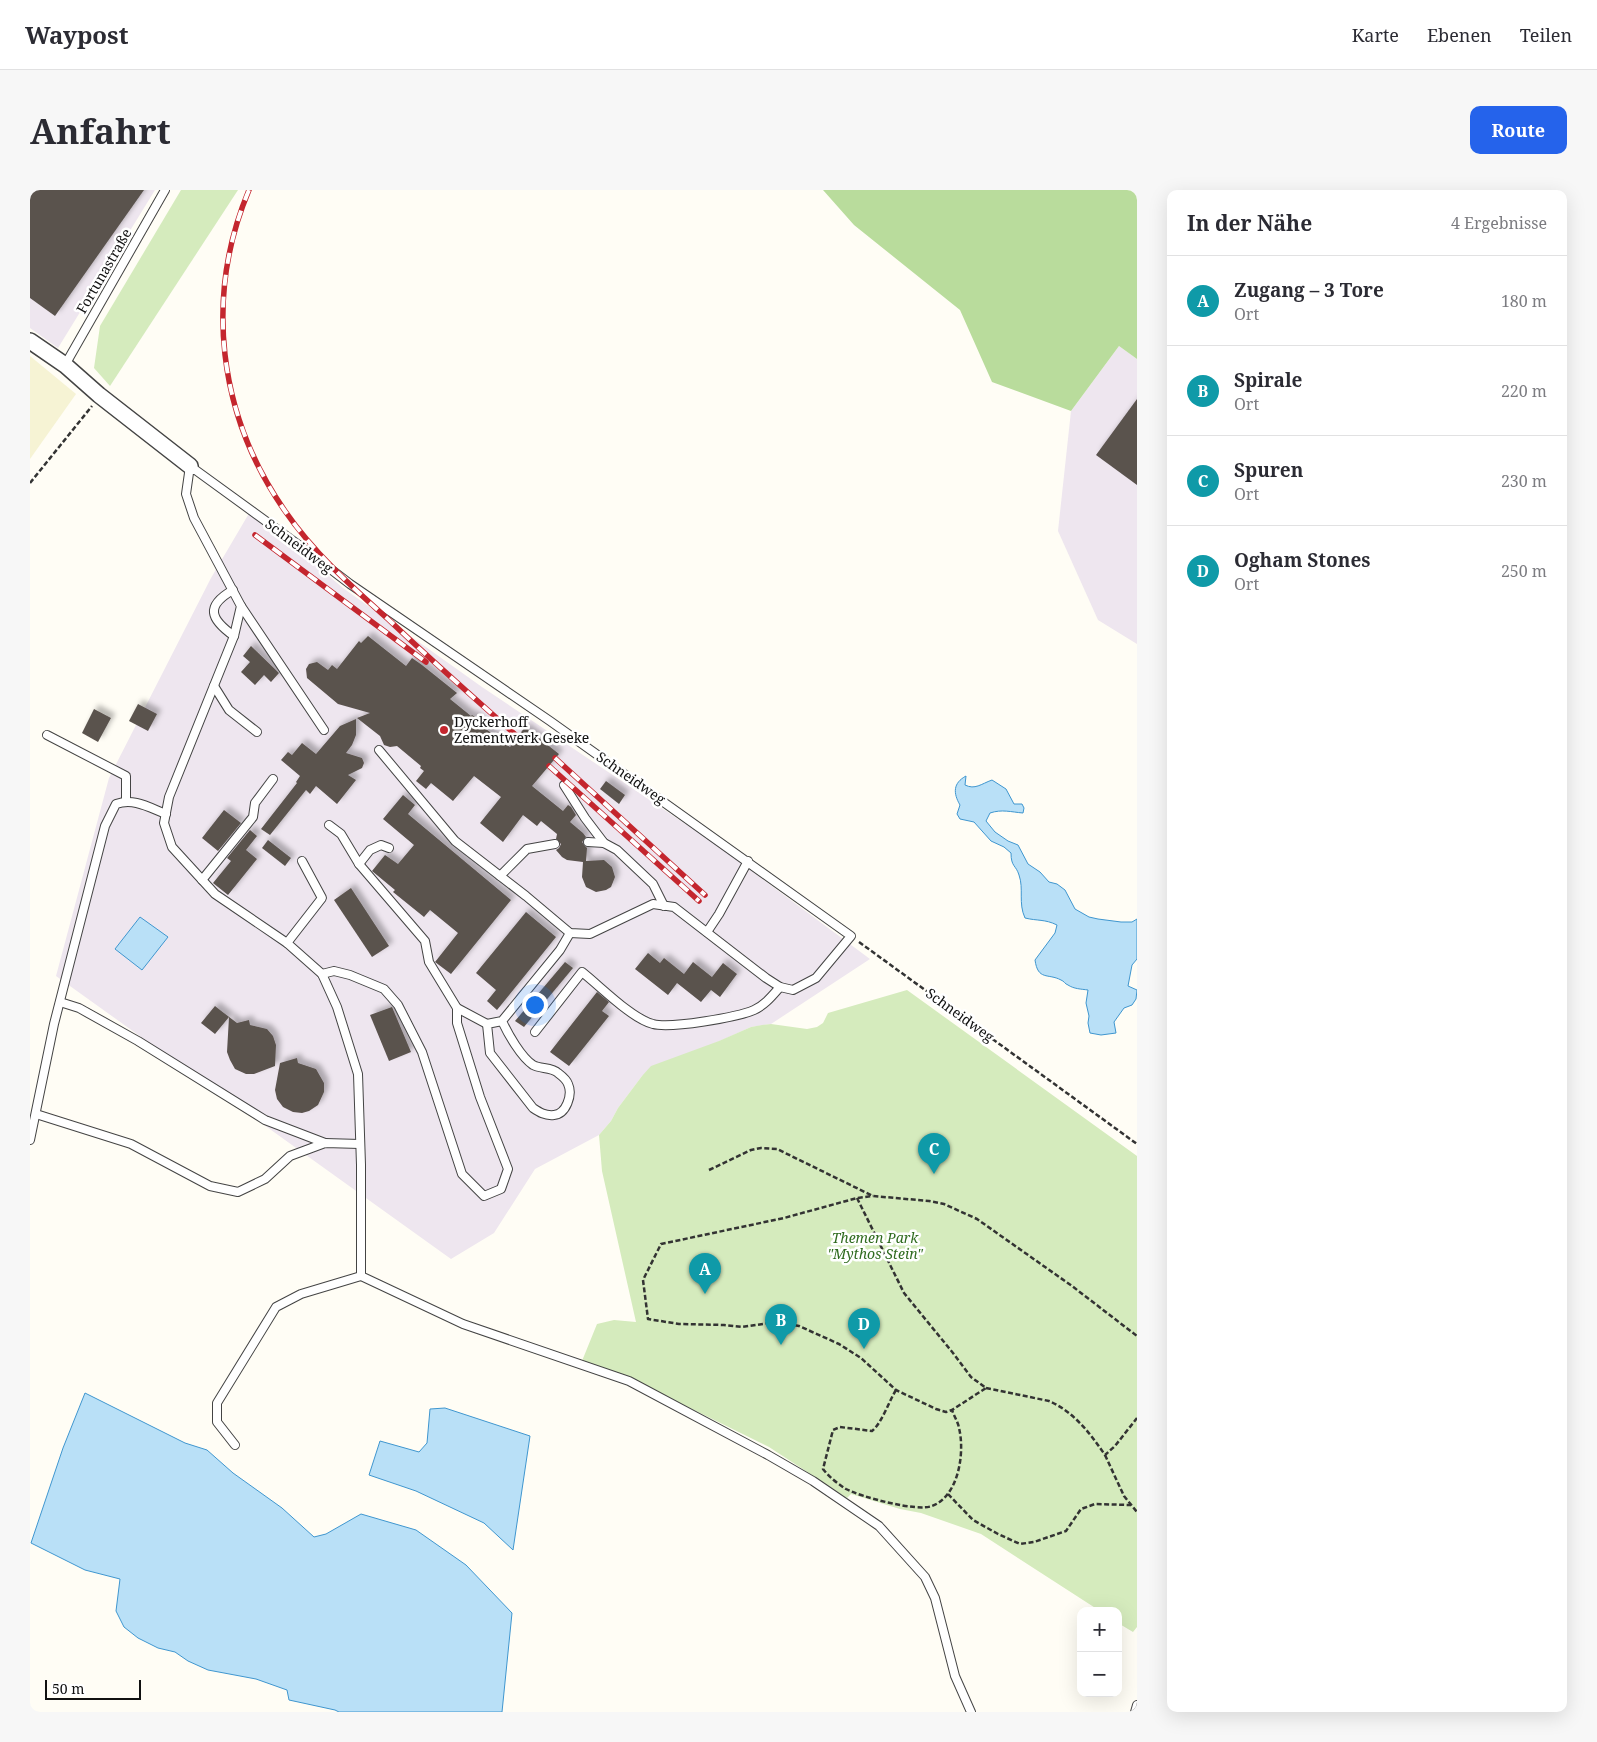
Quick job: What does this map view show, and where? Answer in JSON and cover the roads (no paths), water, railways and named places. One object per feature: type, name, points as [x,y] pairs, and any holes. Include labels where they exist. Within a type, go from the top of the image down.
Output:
[{"type":"street","name":"Schneidweg","points":[[30,341],[65,365],[99,395],[190,466]]},
{"type":"lane","name":"Fortunastraße","points":[[65,365],[165,190]]},
{"type":"lane","points":[[190,466],[186,494],[194,518],[241,606],[324,730]]},
{"type":"lane","name":"Schneidweg","points":[[190,466],[350,584],[748,860],[851,936],[816,978],[794,990],[780,987]]},
{"type":"lane","points":[[233,590],[220,598],[215,606],[214,616],[220,626],[234,636]]},
{"type":"lane","points":[[241,606],[234,636],[169,798],[164,823],[172,847],[215,894],[287,943],[322,974],[337,1007],[358,1074],[361,1276]]},
{"type":"lane","points":[[214,686],[229,710],[257,732]]},
{"type":"lane","points":[[47,735],[126,776],[126,801]]},
{"type":"lane","points":[[379,750],[455,842],[570,933],[590,934],[653,904],[674,908],[780,987],[768,1002],[755,1010],[735,1016],[673,1026],[653,1024],[635,1016],[582,972],[535,1032]]},
{"type":"lane","points":[[202,880],[253,817],[255,803],[273,779]]},
{"type":"lane","points":[[564,785],[604,843],[617,850],[653,884],[664,906]]},
{"type":"lane","points":[[30,1140],[60,1002],[104,826],[116,804],[126,801],[138,803],[166,814]]},
{"type":"lane","points":[[329,824],[341,834],[359,864],[425,942],[429,962],[457,1008],[487,1024],[502,1021],[560,950],[570,933]]},
{"type":"lane","points":[[588,842],[604,843]]},
{"type":"lane","points":[[500,876],[527,849],[555,844]]},
{"type":"lane","points":[[359,864],[370,850],[381,845],[389,848]]},
{"type":"lane","points":[[707,932],[719,914],[748,860]]},
{"type":"lane","points":[[287,943],[322,898],[302,861]]},
{"type":"lane","points":[[322,974],[334,971],[350,975],[384,989],[398,1005],[422,1052],[462,1174],[484,1196],[501,1189],[508,1169],[480,1097],[457,1023],[457,1008]]},
{"type":"lane","points":[[60,1002],[79,1008],[138,1040],[265,1120],[325,1143],[360,1144]]},
{"type":"lane","points":[[487,1024],[490,1053],[533,1108],[542,1114],[558,1115],[565,1108],[569,1099],[570,1090],[568,1083],[557,1072],[533,1065],[514,1044],[502,1021]]},
{"type":"lane","points":[[36,1114],[130,1144],[210,1186],[238,1192],[265,1179],[290,1156],[325,1143]]},
{"type":"lane","points":[[235,1445],[217,1422],[216,1403],[276,1307],[302,1294],[361,1276],[463,1324],[629,1381],[768,1455],[812,1481],[879,1526],[926,1577],[936,1598],[955,1676],[971,1712]]},
{"type":"lane","points":[[1135,1712],[1137,1706]]},
{"type":"water","points":[[966,776],[965,785],[975,787],[992,780],[1006,789],[1014,804],[1022,804],[1024,808],[1023,813],[994,812],[990,813],[986,821],[995,832],[1018,845],[1028,864],[1040,872],[1049,882],[1057,884],[1065,890],[1075,909],[1089,917],[1098,919],[1132,922],[1137,919],[1137,959],[1132,965],[1128,986],[1137,990],[1136,999],[1132,1005],[1124,1008],[1114,1022],[1116,1033],[1101,1035],[1090,1033],[1086,1003],[1088,990],[1067,985],[1062,980],[1041,974],[1038,971],[1035,960],[1055,933],[1057,925],[1025,918],[1022,907],[1020,880],[1012,861],[1011,853],[1004,847],[991,841],[974,822],[960,819],[957,814],[960,805],[955,792],[959,782]]},
{"type":"water","points":[[140,917],[168,937],[142,970],[115,949]]},
{"type":"water","points":[[85,1393],[185,1443],[207,1450],[233,1473],[282,1508],[314,1537],[326,1534],[361,1514],[416,1530],[466,1565],[512,1613],[502,1712],[339,1712],[289,1700],[287,1690],[256,1679],[208,1670],[188,1661],[175,1652],[158,1648],[138,1638],[124,1627],[116,1611],[120,1579],[85,1570],[31,1543],[63,1448]]},
{"type":"water","points":[[445,1408],[530,1436],[513,1550],[484,1523],[416,1491],[369,1475],[380,1441],[419,1452],[427,1443],[430,1409]]},
{"type":"railway","points":[[249,190],[235,231],[226,272],[223,313],[225,355],[232,395],[245,435],[262,474],[296,526],[334,568],[361,595],[518,737]]},
{"type":"railway","points":[[255,535],[426,662]]},
{"type":"railway","points":[[555,758],[705,895]]},
{"type":"railway","points":[[549,766],[699,901]]},
{"type":"place","name":"Dyckerhoff Zementwerk Geseke","points":[[444,730]]},
{"type":"place","name":"Spuren","points":[[934,1174]]},
{"type":"place","name":"Zugang – 3 Tore","points":[[705,1294]]},
{"type":"place","name":"Spirale","points":[[781,1345]]},
{"type":"place","name":"Ogham Stones","points":[[864,1349]]},
{"type":"park label","name":"Themen Park \"Mythos Stein\"","points":[[875,1246]]}]
